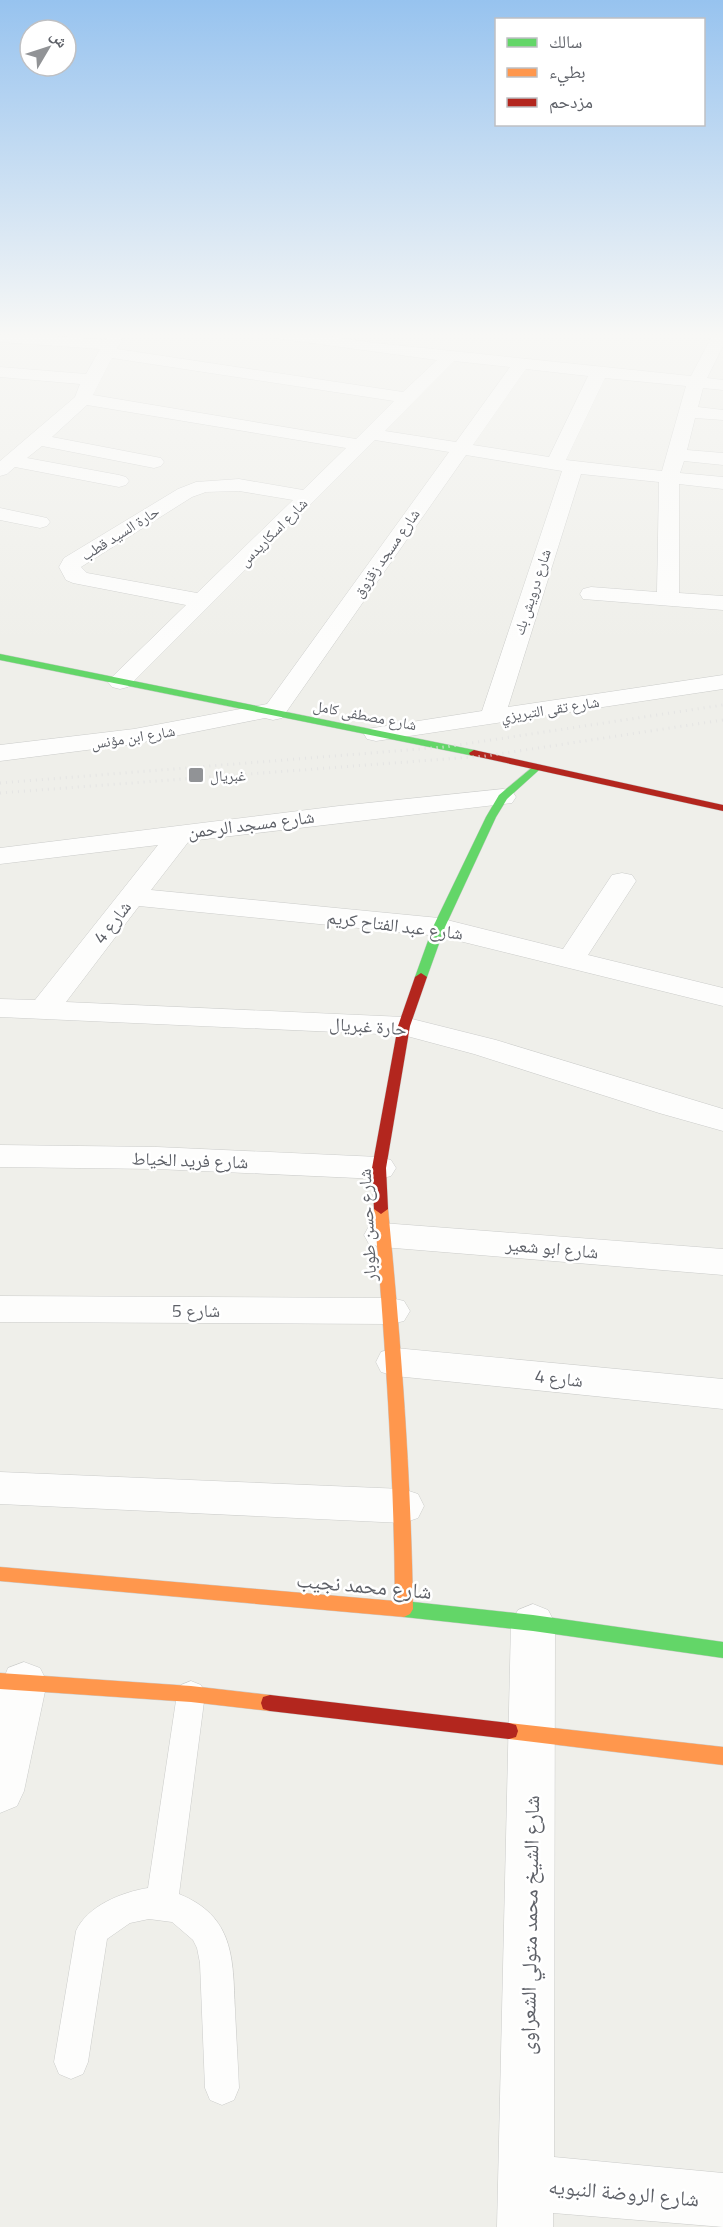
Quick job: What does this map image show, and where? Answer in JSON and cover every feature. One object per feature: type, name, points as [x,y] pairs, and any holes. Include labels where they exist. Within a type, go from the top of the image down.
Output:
[{"type":"main road","name":"شارع مصطفى كامل","points":[[0,657],[723,808]]},
{"type":"main road","name":"شارع حسن طوبار","points":[[404,1609],[403,1506],[395,1362],[382,1235],[379,1168],[404,1026],[439,927],[491,817],[503,797],[535,768]]},
{"type":"main road","name":"شارع محمد نجيب","points":[[0,1574],[404,1609],[533,1623],[723,1650]]},
{"type":"main road","points":[[12,1681],[192,1694],[723,1756]]},
{"type":"street","points":[[6,466],[43,436]]},
{"type":"street","points":[[338,436],[669,479],[723,483]]},
{"type":"street","name":"شارع اسكاريدس","points":[[120,682],[370,436]]},
{"type":"street","name":"شارع مسجد زقزوق","points":[[269,712],[470,436]]},
{"type":"street","name":"شارع درويش بك","points":[[492,718],[564,465],[575,436]]},
{"type":"street","points":[[668,599],[669,479],[680,436]]},
{"type":"street","points":[[39,440],[154,462]]},
{"type":"street","points":[[675,455],[723,459]]},
{"type":"street","points":[[6,466],[119,481]]},
{"type":"street","name":"حارة السيد قطب","points":[[202,601],[81,578],[74,575],[70,567],[72,563],[193,489],[227,484],[308,497]]},
{"type":"street","points":[[0,514],[40,522]]},
{"type":"street","points":[[591,594],[723,603]]},
{"type":"street","name":"شارع تقى التبريزي","points":[[376,734],[723,682]]},
{"type":"street","name":"شارع ابن مؤنس","points":[[0,753],[132,738],[269,712]]},
{"type":"street","name":"شارع مسجد الرحمن","points":[[0,856],[503,797]]},
{"type":"street","name":"شارع 4","points":[[43,1011],[181,833]]},
{"type":"street","points":[[570,960],[622,881]]},
{"type":"street","name":"شارع عبد الفتاح كريم","points":[[132,897],[439,927],[723,997]]},
{"type":"street","name":"حارة غبريال","points":[[0,1008],[404,1026],[485,1047],[671,1106],[723,1120]]},
{"type":"street","name":"شارع فريد الخياط","points":[[0,1156],[157,1158],[379,1168]]},
{"type":"street","name":"شارع ابو شعير","points":[[382,1235],[723,1262]]},
{"type":"street","name":"شارع 5","points":[[0,1309],[391,1311]]},
{"type":"street","name":"شارع 4","points":[[395,1362],[723,1394]]},
{"type":"street","points":[[0,1488],[403,1506]]},
{"type":"street","name":"شارع الشيخ محمد متولي الشعراوى","points":[[525,2205],[533,1623]]},
{"type":"street","points":[[0,1791],[12,1681]]},
{"type":"street","name":"شارع الروضة النبويه","points":[[525,2205],[723,2201]]},
{"type":"lane","points":[[162,1903],[192,1694]]},
{"type":"lane","points":[[71,2062],[92,1931],[112,1914],[137,1905],[162,1903],[183,1910],[200,1923],[212,1942],[217,1964],[222,2088]]},
{"type":"railway","points":[[0,783],[445,747],[723,705]]},
{"type":"railway","points":[[0,793],[485,756],[723,720]]},
{"type":"traffic: fast","points":[[0,657],[474,753]]},
{"type":"traffic: fast","points":[[421,977],[439,927],[491,817],[503,797],[535,768]]},
{"type":"traffic: fast","points":[[404,1609],[533,1623],[723,1650]]},
{"type":"traffic: slow","points":[[381,1209],[395,1362],[403,1506],[404,1609]]},
{"type":"traffic: slow","points":[[0,1574],[404,1609]]},
{"type":"traffic: slow","points":[[0,1681],[191,1694],[270,1703]]},
{"type":"traffic: slow","points":[[509,1731],[723,1756]]},
{"type":"traffic: jam","points":[[474,753],[723,808]]},
{"type":"traffic: jam","points":[[381,1209],[379,1168],[404,1026],[421,977]]},
{"type":"traffic: jam","points":[[270,1703],[509,1731]]},
{"type":"place","name":"غبريال","points":[[196,775]]}]
